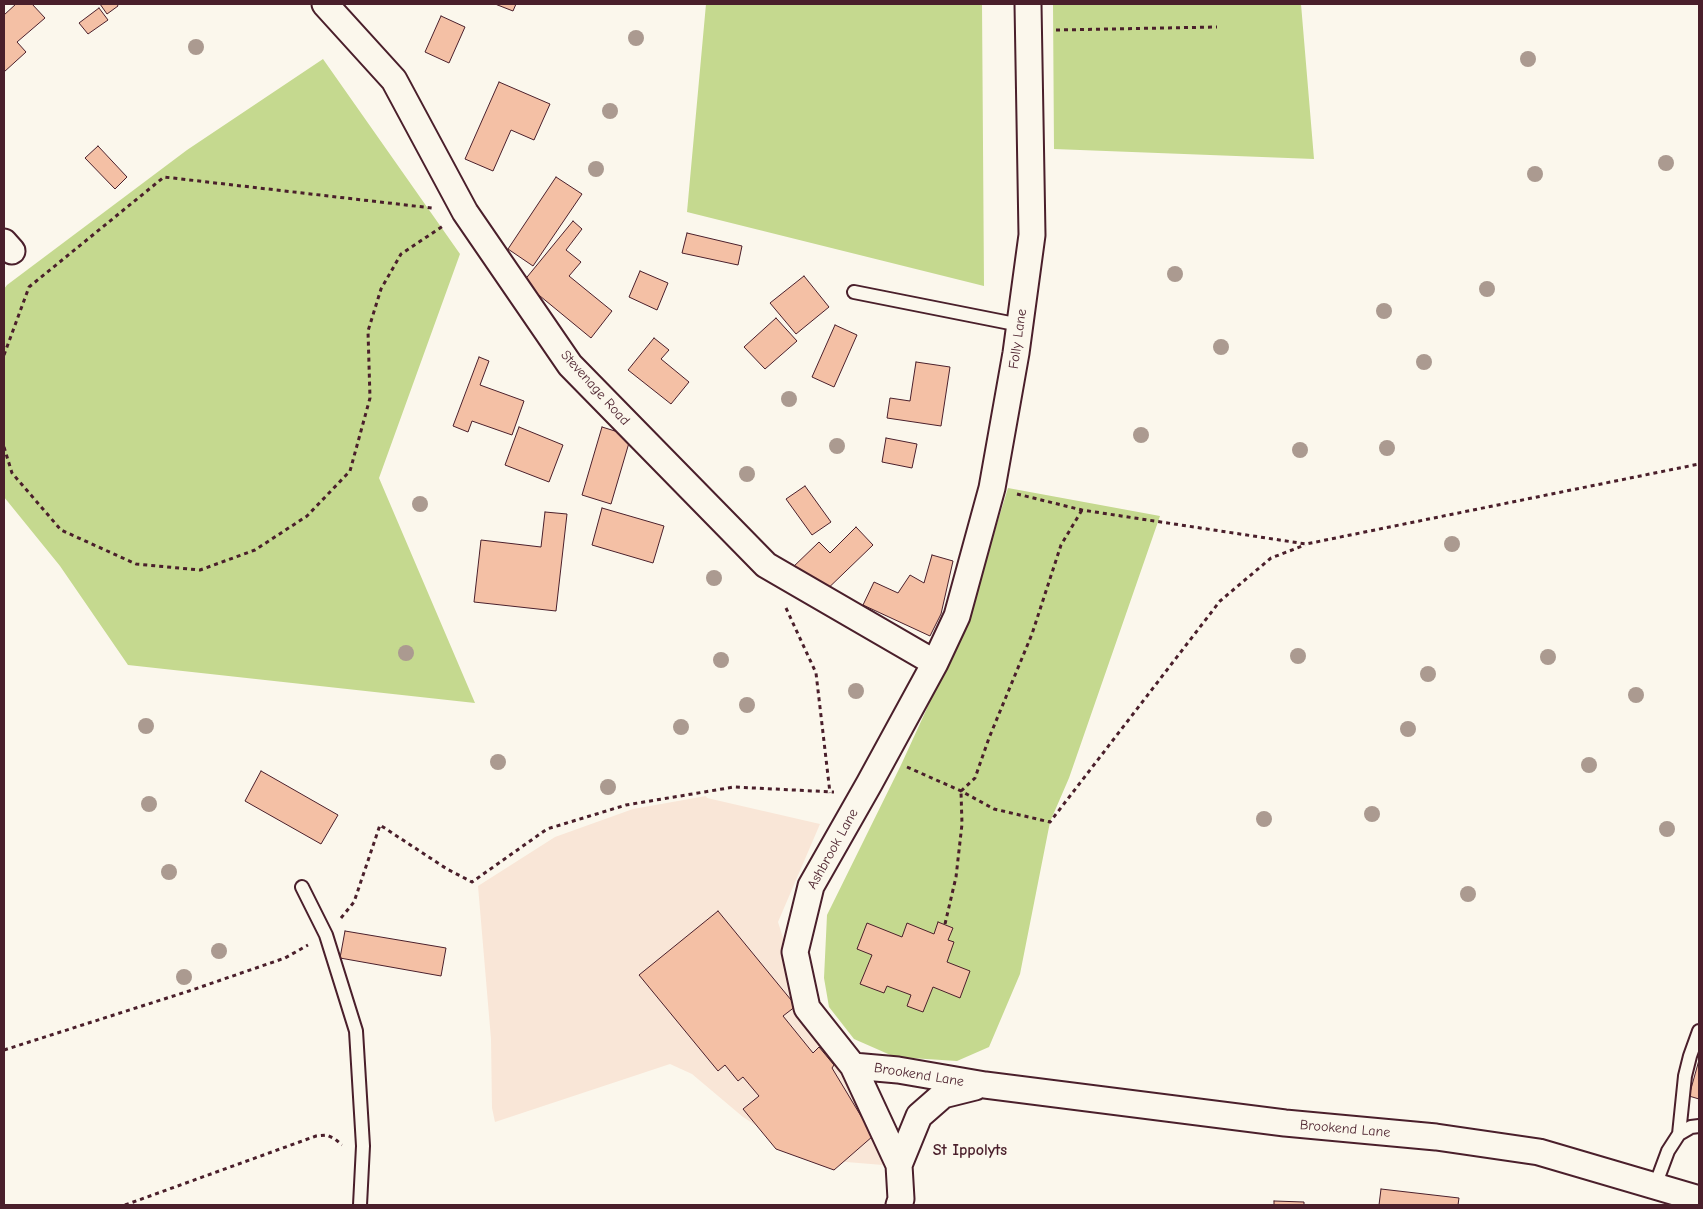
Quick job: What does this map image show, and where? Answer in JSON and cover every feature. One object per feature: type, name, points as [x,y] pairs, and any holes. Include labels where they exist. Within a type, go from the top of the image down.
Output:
[{"type":"street","name":"Stevenage Road","points":[[325,4],[394,80],[465,212],[570,365],[766,565],[935,663]]},
{"type":"street","name":"Folly Lane","points":[[935,663],[957,616],[992,488],[1020,326],[1032,235],[1028,4]]},
{"type":"street","name":"Ashbrook Lane","points":[[899,1205],[901,1199],[899,1165],[853,1066],[807,1008],[795,952],[811,886],[870,784],[935,663]]},
{"type":"street","name":"Brookend Lane","points":[[853,1066],[898,1070],[985,1085],[1285,1123],[1436,1138],[1539,1152],[1699,1199]]},
{"type":"street","name":"Brookend Lane","points":[[899,1165],[919,1116],[943,1095],[985,1085]]},
{"type":"lane","points":[[854,292],[1020,326]]},
{"type":"lane","points":[[302,887],[326,935],[356,1030],[364,1146],[360,1205]]},
{"type":"lane","points":[[1680,1134],[1685,1076],[1699,1031]]},
{"type":"lane","points":[[1655,1186],[1668,1151],[1680,1134],[1691,1127],[1699,1126]]},
{"type":"path","points":[[1028,29],[1217,27]]},
{"type":"path","points":[[4,355],[29,287],[164,177],[465,212]]},
{"type":"path","points":[[4,447],[12,473],[61,530],[136,564],[200,570],[255,550],[307,516],[350,471],[370,398],[368,331],[380,289],[401,254],[465,212]]},
{"type":"path","points":[[886,753],[901,765],[961,791],[994,809],[1050,822],[1220,601],[1271,558],[1306,544],[1699,464]]},
{"type":"path","points":[[992,488],[1082,510],[1306,544]]},
{"type":"path","points":[[961,791],[976,778],[989,738],[1032,634],[1061,545],[1082,510]]},
{"type":"path","points":[[766,565],[816,673],[830,793]]},
{"type":"path","points":[[4,1050],[285,958],[326,935],[354,902],[380,825],[447,869],[472,882],[548,829],[626,805],[734,787],[830,793],[870,784]]},
{"type":"path","points":[[945,924],[956,877],[962,824],[961,791]]},
{"type":"path","points":[[125,1205],[316,1136],[327,1135],[335,1139],[342,1145],[344,1151]]},
{"type":"shaded area","points":[[706,796],[707,798],[820,824],[778,922],[806,1010],[858,1107],[881,1156],[883,1165],[834,1161],[794,1150],[743,1117],[692,1074],[670,1064],[495,1122],[492,1108],[491,1039],[478,886],[555,837],[633,809]]},
{"type":"green space","points":[[706,4],[982,4],[984,286],[687,212]]},
{"type":"green space","points":[[1053,4],[1301,4],[1314,159],[1054,149]]},
{"type":"green space","points":[[323,59],[460,254],[379,478],[475,703],[128,665],[60,566],[4,497],[4,289],[187,150]]},
{"type":"green space","points":[[1008,488],[1160,516],[1069,778],[1050,822],[1020,974],[989,1047],[957,1061],[895,1057],[854,1039],[829,1007],[824,978],[827,915],[901,765],[967,621]]},
{"type":"building","points":[[16,4],[32,4],[45,18],[17,42],[26,52],[4,72],[4,15]]},
{"type":"building","points":[[100,4],[117,4],[118,6],[107,14]]},
{"type":"building","points":[[495,4],[516,4],[513,11]]},
{"type":"building","points":[[99,8],[108,20],[88,34],[79,23]]},
{"type":"building","points":[[441,16],[465,27],[449,63],[425,52]]},
{"type":"building","points":[[499,82],[550,104],[534,140],[511,130],[493,171],[465,159]]},
{"type":"building","points":[[98,146],[127,177],[115,189],[85,158]]},
{"type":"building","points":[[556,177],[582,194],[533,266],[508,249]]},
{"type":"building","points":[[573,221],[582,229],[566,250],[581,262],[569,276],[612,311],[591,338],[523,282]]},
{"type":"building","points":[[687,233],[742,246],[738,265],[682,253]]},
{"type":"building","points":[[640,271],[668,283],[657,310],[629,297]]},
{"type":"building","points":[[804,276],[829,307],[796,334],[770,303]]},
{"type":"building","points":[[776,318],[797,341],[765,369],[744,347]]},
{"type":"building","points":[[835,325],[857,335],[834,387],[812,377]]},
{"type":"building","points":[[654,338],[669,350],[661,359],[689,382],[671,404],[628,370]]},
{"type":"building","points":[[479,357],[489,361],[480,385],[524,401],[512,435],[472,421],[468,432],[453,426]]},
{"type":"building","points":[[916,362],[950,367],[941,426],[887,418],[890,398],[910,401]]},
{"type":"building","points":[[519,427],[563,445],[549,482],[505,465]]},
{"type":"building","points":[[602,427],[631,436],[611,504],[582,495]]},
{"type":"building","points":[[886,438],[917,444],[912,468],[882,462]]},
{"type":"building","points":[[805,486],[831,522],[812,535],[786,499]]},
{"type":"building","points":[[602,508],[664,526],[653,563],[592,545]]},
{"type":"building","points":[[545,512],[567,514],[556,611],[474,602],[481,540],[541,547]]},
{"type":"building","points":[[856,527],[873,545],[818,598],[791,569],[819,542],[830,553]]},
{"type":"building","points":[[932,555],[953,561],[941,614],[930,636],[863,605],[874,582],[898,593],[910,575],[924,583]]},
{"type":"building","points":[[261,771],[338,815],[321,844],[245,801]]},
{"type":"building","points":[[718,911],[796,1006],[783,1016],[813,1053],[819,1047],[834,1065],[832,1068],[873,1136],[834,1170],[776,1149],[743,1109],[759,1096],[743,1077],[738,1081],[725,1065],[718,1071],[639,975]]},
{"type":"building","points":[[938,922],[953,928],[948,940],[954,942],[947,962],[970,971],[960,998],[933,987],[923,1012],[907,1006],[911,995],[887,986],[884,993],[860,984],[872,955],[857,949],[867,923],[902,937],[907,923],[934,934]]},
{"type":"building","points":[[345,931],[446,948],[441,976],[340,958]]},
{"type":"building","points":[[1699,1060],[1699,1099],[1689,1096]]},
{"type":"building","points":[[1381,1189],[1459,1198],[1458,1205],[1379,1205]]},
{"type":"building","points":[[1274,1201],[1304,1202],[1304,1205],[1274,1205]]},
{"type":"district","name":"St Ippolyts","points":[[970,1150]]}]
